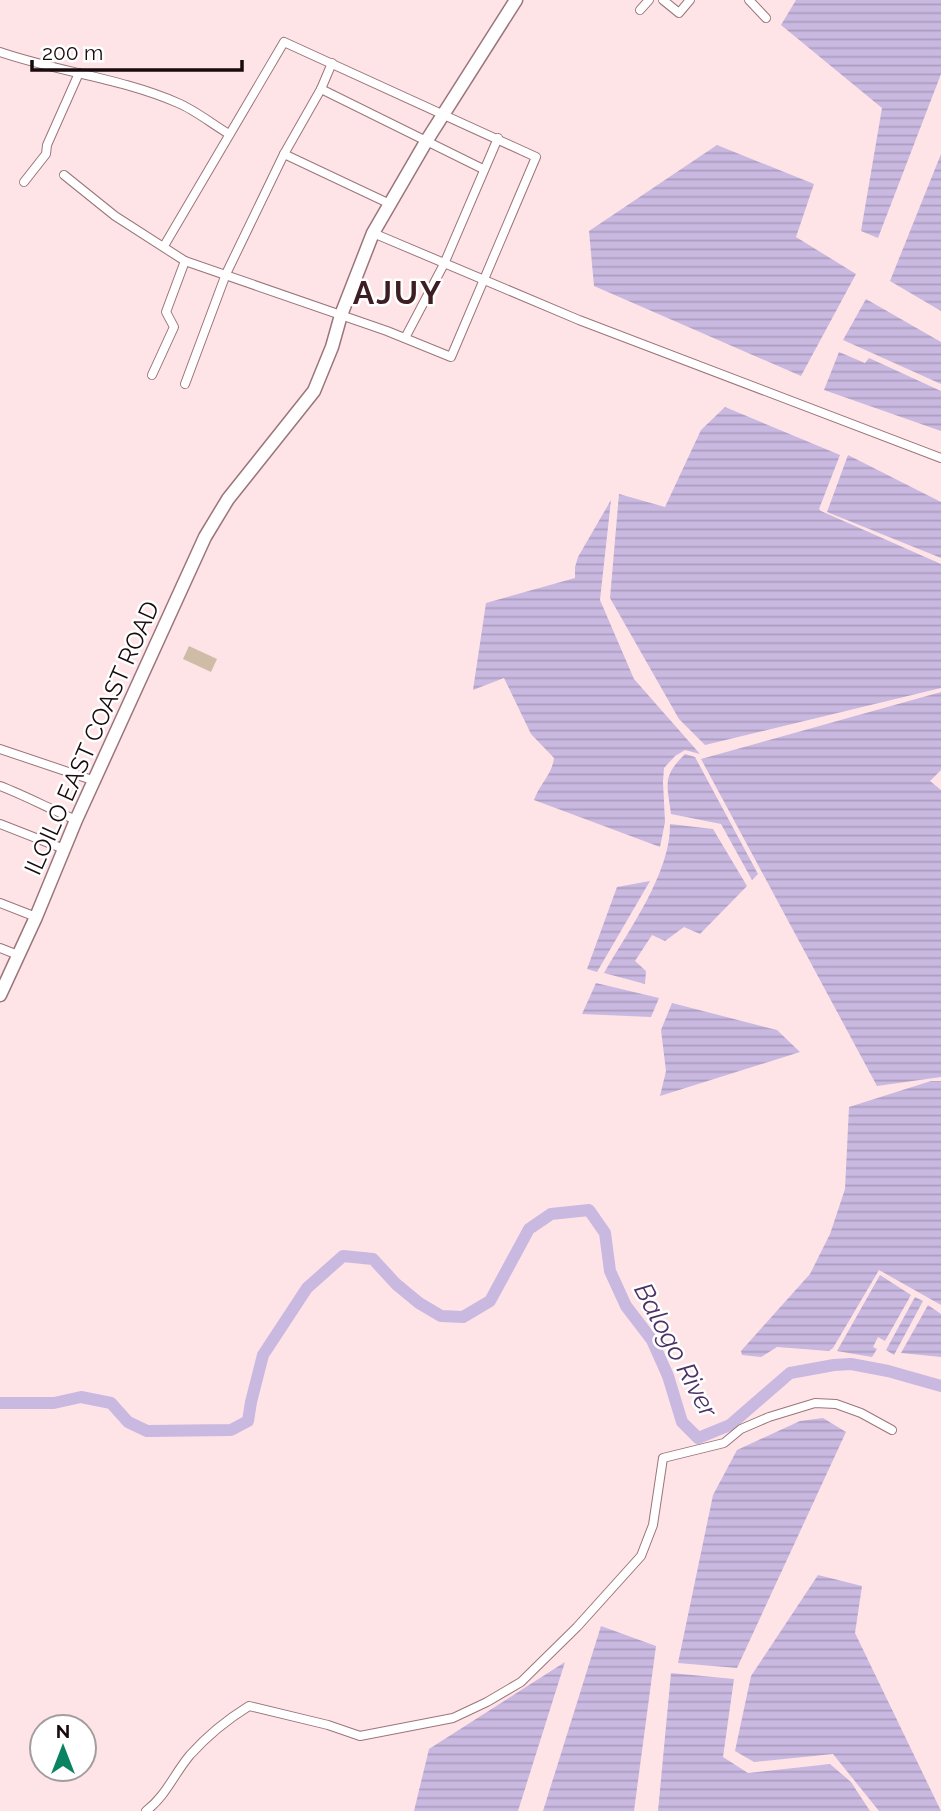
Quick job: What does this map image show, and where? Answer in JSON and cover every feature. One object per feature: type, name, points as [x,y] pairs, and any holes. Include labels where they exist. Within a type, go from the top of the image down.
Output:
[{"type":"main road","name":"ILOILO EAST COAST ROAD","points":[[0,995],[76,820],[205,537],[228,499],[314,391],[373,233],[427,140],[516,0]]},
{"type":"street","points":[[640,10],[649,0]]},
{"type":"street","points":[[663,0],[679,13],[690,0]]},
{"type":"street","points":[[749,0],[759,4],[766,18]]},
{"type":"street","points":[[64,175],[114,216],[185,261],[405,338],[451,357],[536,157],[284,42],[164,246]]},
{"type":"street","points":[[0,52],[30,62],[118,82],[180,103],[229,134]]},
{"type":"street","points":[[185,384],[226,274],[332,64]]},
{"type":"street","points":[[24,182],[46,154],[47,145],[79,73]]},
{"type":"street","points":[[321,89],[483,170]]},
{"type":"street","points":[[405,338],[444,264],[498,138]]},
{"type":"street","points":[[284,155],[390,204]]},
{"type":"street","points":[[373,233],[579,320],[941,458]]},
{"type":"street","points":[[152,375],[174,327],[166,312],[185,261]]},
{"type":"street","points":[[0,749],[95,781]]},
{"type":"street","points":[[0,786],[29,796],[76,820]]},
{"type":"street","points":[[0,824],[64,849]]},
{"type":"street","points":[[0,903],[36,917]]},
{"type":"street","points":[[0,948],[18,955]]},
{"type":"street","points":[[146,1811],[159,1802],[190,1755],[229,1718],[249,1706],[328,1725],[360,1736],[453,1717],[487,1702],[521,1682],[577,1627],[641,1556],[653,1525],[663,1458],[724,1443],[741,1429],[815,1403],[836,1404],[861,1413],[892,1430]]},
{"type":"shaded area","points":[[796,0],[941,0],[941,74],[878,238],[861,231],[882,108],[781,25]]},
{"type":"shaded area","points":[[717,145],[814,184],[796,237],[856,274],[801,376],[594,286],[589,231]]},
{"type":"shaded area","points":[[941,154],[941,311],[890,281]]},
{"type":"shaded area","points":[[866,299],[941,342],[941,384],[843,340]]},
{"type":"shaded area","points":[[839,352],[865,363],[869,358],[941,391],[941,431],[824,390]]},
{"type":"shaded area","points":[[725,407],[840,455],[819,509],[941,564],[941,688],[705,745],[679,719],[610,598],[619,494],[665,507],[701,430]]},
{"type":"shaded area","points":[[848,455],[941,502],[941,558],[827,512]]},
{"type":"shaded area","points":[[611,500],[600,600],[634,679],[700,754],[685,750],[664,768],[665,822],[660,847],[534,800],[554,758],[531,734],[504,678],[473,690],[486,603],[575,578],[578,557]]},
{"type":"shaded area","points":[[189,646],[217,659],[211,672],[183,659]]},
{"type":"shaded area","points":[[941,692],[941,770],[930,781],[941,790],[941,1077],[877,1086],[701,759]]},
{"type":"shaded area","points":[[685,754],[695,757],[758,874],[752,880],[721,824],[671,814],[669,775]]},
{"type":"shaded area","points":[[670,824],[713,829],[747,886],[700,934],[684,927],[665,941],[652,935],[635,961],[646,971],[645,984],[604,973],[656,882],[668,843]]},
{"type":"shaded area","points":[[650,881],[597,972],[587,969],[617,887]]},
{"type":"shaded area","points":[[596,983],[659,998],[651,1017],[582,1014]]},
{"type":"shaded area","points":[[672,1003],[777,1030],[800,1052],[660,1096],[666,1071],[661,1030]]},
{"type":"shaded area","points":[[931,1081],[941,1081],[941,1305],[879,1270],[829,1351],[777,1347],[761,1357],[742,1355],[741,1351],[810,1274],[830,1234],[845,1189],[849,1107]]},
{"type":"shaded area","points":[[880,1275],[911,1295],[885,1341],[878,1337],[873,1347],[877,1349],[872,1357],[837,1351]]},
{"type":"shaded area","points":[[915,1297],[923,1301],[894,1355],[886,1350]]},
{"type":"shaded area","points":[[928,1305],[941,1314],[941,1357],[901,1353]]},
{"type":"shaded area","points":[[823,1418],[846,1432],[737,1668],[678,1663],[713,1495],[737,1450],[800,1421]]},
{"type":"shaded area","points":[[818,1575],[862,1586],[855,1633],[941,1811],[879,1811],[833,1754],[754,1762],[735,1751],[751,1676]]},
{"type":"shaded area","points":[[601,1626],[656,1646],[634,1811],[543,1811]]},
{"type":"shaded area","points":[[565,1662],[518,1811],[414,1811],[429,1749]]},
{"type":"shaded area","points":[[671,1673],[734,1679],[723,1757],[748,1773],[830,1764],[851,1782],[870,1811],[658,1811]]},
{"type":"waterway","name":"Balogo River","points":[[0,1403],[54,1403],[81,1397],[111,1403],[128,1422],[147,1431],[231,1430],[248,1421],[263,1355],[307,1288],[343,1256],[373,1259],[396,1284],[419,1303],[441,1316],[463,1317],[490,1301],[529,1229],[551,1214],[589,1210],[605,1233],[610,1271],[626,1306],[652,1340],[668,1376],[682,1422],[698,1438],[730,1425],[790,1373],[851,1364],[941,1386]]},
{"type":"district","name":"AJUY","points":[[398,293]]}]
